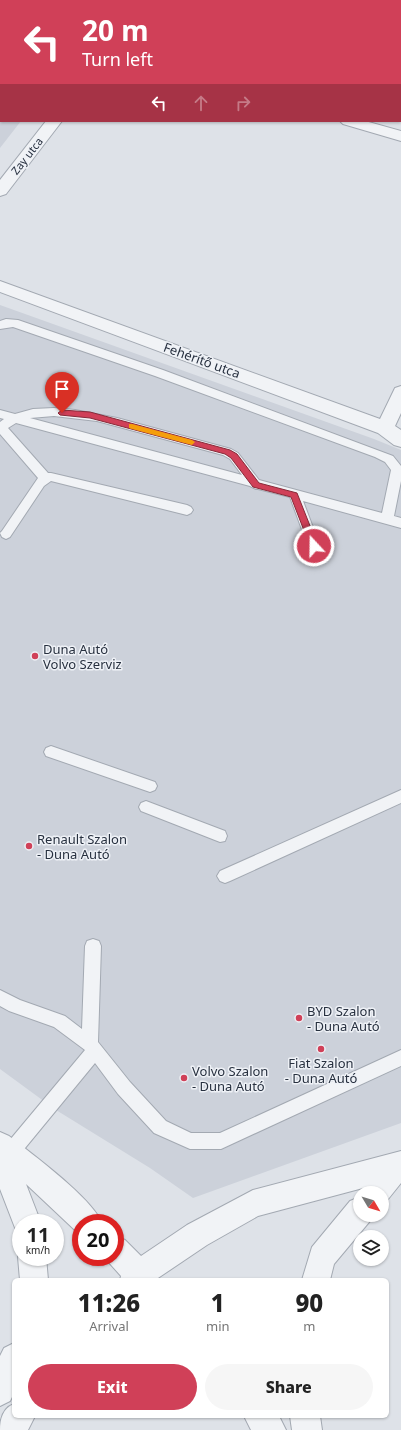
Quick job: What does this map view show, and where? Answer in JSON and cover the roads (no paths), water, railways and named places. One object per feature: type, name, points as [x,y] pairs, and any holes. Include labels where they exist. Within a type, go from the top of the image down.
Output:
[{"type":"street","name":"Zay utca","points":[[0,191],[53,122]]},
{"type":"street","points":[[352,122],[401,136]]},
{"type":"street","name":"Fehérítő utca","points":[[0,286],[385,428],[401,440]]},
{"type":"street","points":[[385,428],[401,392]]},
{"type":"street","points":[[3,1153],[8,1174],[24,1214]]},
{"type":"street","points":[[3,1153],[58,1193],[79,1214]]},
{"type":"street","points":[[381,1186],[400,1164]]},
{"type":"street","points":[[124,1260],[139,1278],[197,1234],[253,1204],[400,1164]]},
{"type":"street","points":[[317,1278],[322,1257],[353,1219]]},
{"type":"street","points":[[33,1266],[34,1278]]},
{"type":"street","points":[[0,1391],[12,1363]]},
{"type":"street","points":[[10,1430],[19,1418]]},
{"type":"street","points":[[261,1418],[271,1430]]},
{"type":"street","points":[[306,1418],[307,1430]]},
{"type":"lane","points":[[0,326],[6,323],[14,323],[159,373],[379,454],[388,459],[397,470],[387,519]]},
{"type":"lane","points":[[45,478],[0,426],[13,418],[30,413],[90,415],[227,452],[234,456],[256,485]]},
{"type":"lane","points":[[0,414],[256,485],[401,523]]},
{"type":"lane","points":[[6,534],[40,483],[45,478],[51,477],[187,510]]},
{"type":"lane","points":[[295,495],[314,546]]},
{"type":"lane","points":[[51,752],[150,786]]},
{"type":"lane","points":[[225,876],[401,796]]},
{"type":"lane","points":[[146,807],[220,836]]},
{"type":"lane","points":[[3,1153],[92,1047],[93,946]]},
{"type":"lane","points":[[0,997],[15,1006],[58,1021],[92,1047],[124,1088],[160,1127],[190,1141],[221,1141],[400,1060]]},
{"type":"place","name":"Duna Autó Volvo Szerviz","points":[[35,656]]},
{"type":"place","name":"Renault Szalon - Duna Autó","points":[[29,846]]},
{"type":"place","name":"BYD Szalon - Duna Autó","points":[[299,1018]]},
{"type":"place","name":"Fiat Szalon - Duna Autó","points":[[321,1049]]},
{"type":"place","name":"Volvo Szalon - Duna Autó","points":[[184,1078]]}]
